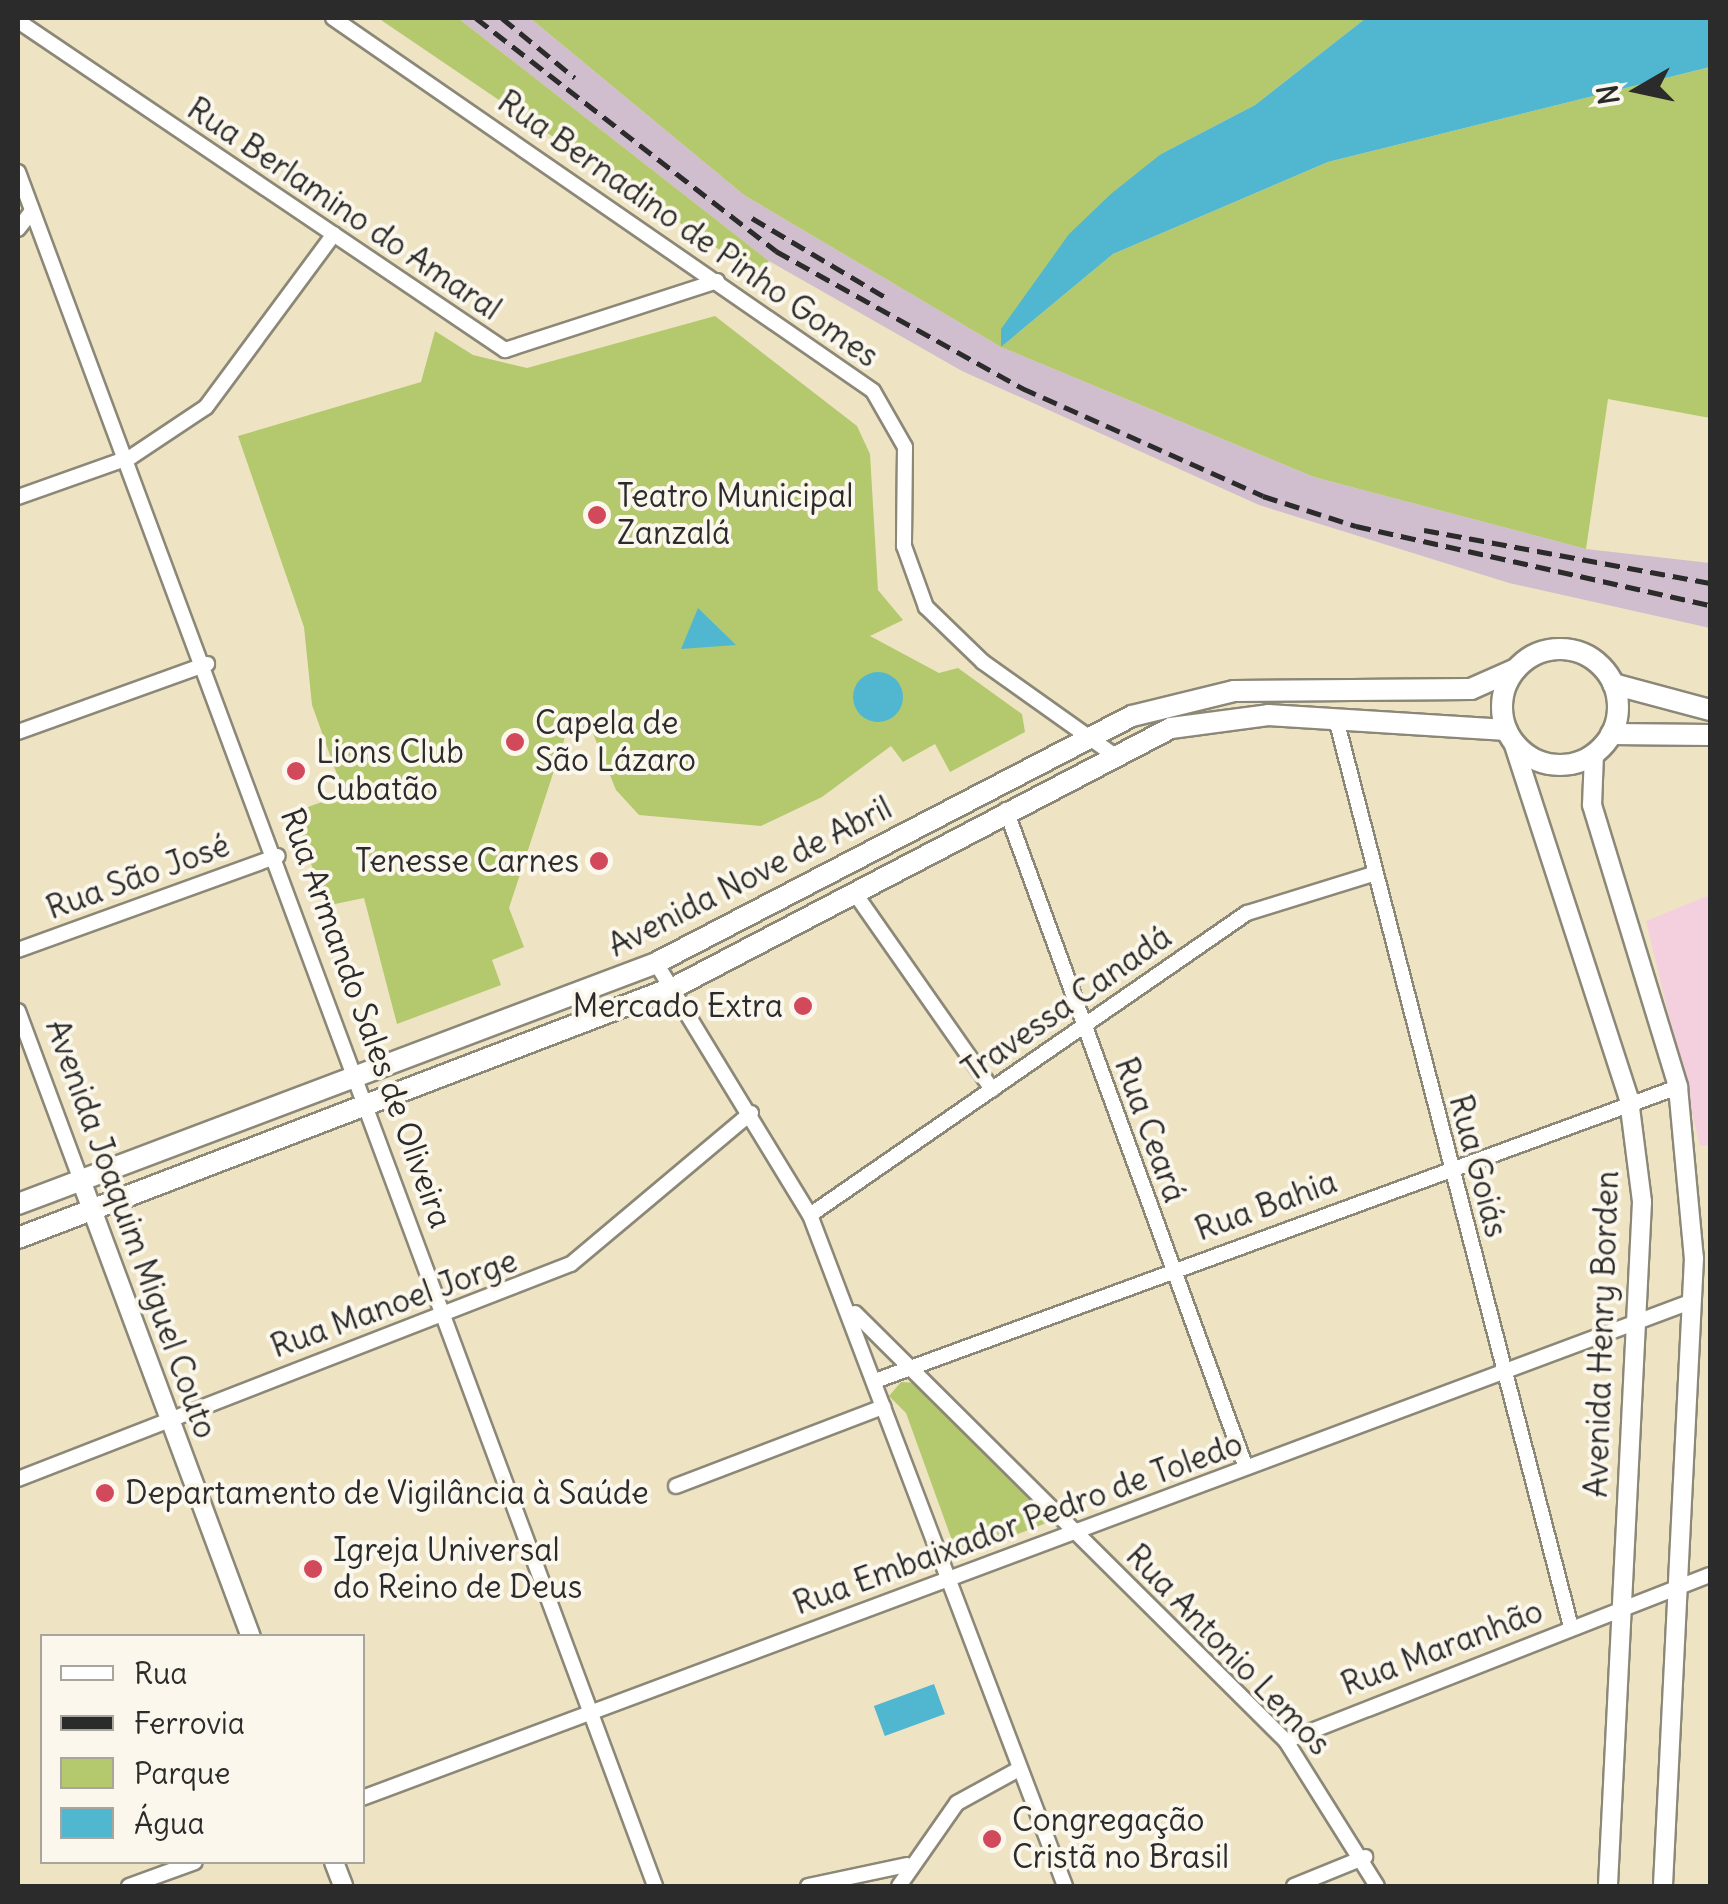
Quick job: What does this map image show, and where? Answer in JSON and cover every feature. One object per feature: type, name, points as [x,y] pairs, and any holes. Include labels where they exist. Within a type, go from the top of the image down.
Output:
[{"type":"main road","points":[[1612,684],[1611,734],[1594,754],[1558,765],[1510,736],[1502,705],[1516,670],[1562,649],[1586,656],[1612,684],[1710,710]]},
{"type":"main road","name":"Avenida Nove de Abril","points":[[18,1204],[656,964],[1088,736],[1234,691],[1411,696],[1471,689],[1516,670]]},
{"type":"main road","name":"Avenida Nove de Abril","points":[[18,1238],[677,986],[1111,753],[1216,718],[1336,719],[1510,736]]},
{"type":"main road","points":[[1611,734],[1710,735]]},
{"type":"street","name":"Rua Bernadino de Pinho Gomes","points":[[334,18],[872,391],[905,447],[904,546],[926,607],[983,662],[1111,753]]},
{"type":"street","name":"Rua Berlamino do Amaral","points":[[18,21],[505,350],[717,281]]},
{"type":"street","name":"Rua Armando Sales de Oliveira","points":[[18,172],[131,457],[655,1886]]},
{"type":"street","points":[[18,229],[32,211]]},
{"type":"street","points":[[18,497],[131,457],[206,407],[334,234]]},
{"type":"street","points":[[18,732],[206,664]]},
{"type":"street","name":"Rua Goiás","points":[[1336,719],[1373,874],[1571,1627]]},
{"type":"street","name":"Avenida Henry Borden","points":[[1510,736],[1628,1100],[1642,1202],[1608,1886]]},
{"type":"street","points":[[1594,754],[1592,805],[1678,1087],[1693,1301],[1662,1886]]},
{"type":"street","name":"Rua Ceará","points":[[1006,810],[1246,1468]]},
{"type":"street","name":"Rua São José","points":[[18,950],[277,856]]},
{"type":"street","name":"Travessa Canadá","points":[[810,1215],[1247,912],[1373,874]]},
{"type":"street","points":[[854,892],[992,1089]]},
{"type":"street","points":[[656,964],[677,986],[810,1215],[846,1300],[1018,1769],[1065,1886]]},
{"type":"street","name":"Avenida Joaquim Miguel Couto","points":[[18,1011],[249,1634]]},
{"type":"street","name":"Rua Bahia","points":[[874,1382],[1628,1100],[1678,1087]]},
{"type":"street","name":"Rua Manoel Jorge","points":[[18,1479],[571,1264],[750,1113]]},
{"type":"street","name":"Rua Antonio Lemos","points":[[846,1300],[1286,1741],[1365,1857],[1377,1886]]},
{"type":"street","name":"Rua Embaixador Pedro de Toledo","points":[[365,1797],[1693,1301]]},
{"type":"street","points":[[676,1486],[883,1407]]},
{"type":"street","name":"Rua Maranhão","points":[[1286,1741],[1571,1627],[1709,1579]]},
{"type":"street","points":[[899,1886],[907,1864],[957,1803],[1018,1769]]},
{"type":"street","points":[[1294,1886],[1365,1857]]},
{"type":"street","points":[[130,1886],[190,1864]]},
{"type":"street","points":[[808,1886],[907,1864]]},
{"type":"shaded area","points":[[458,18],[530,18],[744,195],[1001,347],[1314,477],[1586,549],[1710,563],[1710,628],[1509,583],[1259,505],[962,371],[769,261]]},
{"type":"shaded area","points":[[1710,895],[1710,1145],[1700,1146],[1646,921]]},
{"type":"green space","points":[[378,18],[458,18],[769,261],[758,276]]},
{"type":"green space","points":[[530,18],[1366,18],[1255,105],[1161,154],[1037,284],[1002,329],[1002,346],[1113,254],[1328,162],[1710,67],[1710,418],[1608,399],[1586,549],[1314,477],[1001,347],[744,195]]},
{"type":"green space","points":[[715,316],[857,426],[870,454],[878,590],[903,620],[870,636],[939,673],[958,668],[1022,714],[1025,732],[950,772],[935,744],[903,762],[891,746],[822,797],[761,826],[639,815],[616,790],[592,731],[565,737],[509,908],[524,947],[492,960],[501,985],[397,1024],[364,898],[325,906],[294,812],[344,794],[312,705],[304,627],[238,436],[421,382],[435,331],[473,355],[527,368]]},
{"type":"green space","points":[[901,1382],[919,1383],[1051,1512],[1049,1522],[958,1557],[906,1413],[889,1396]]},
{"type":"water","points":[[1366,18],[1710,18],[1710,67],[1328,162],[1113,254],[1001,347],[1001,329],[1069,234],[1112,193],[1161,154],[1255,105]]},
{"type":"water","points":[[698,608],[736,645],[681,649]]},
{"type":"water","points":[[878,672],[896,679],[903,697],[896,715],[878,722],[860,715],[853,697],[860,679]]},
{"type":"water","points":[[934,1684],[945,1714],[885,1736],[874,1706]]},
{"type":"railway","points":[[476,18],[776,251],[1022,388],[1263,496],[1356,526],[1710,605]]},
{"type":"railway","points":[[502,18],[575,78]]},
{"type":"railway","points":[[752,218],[885,297]]},
{"type":"railway","points":[[1424,530],[1710,583]]},
{"type":"place","name":"Teatro Municipal Zanzalá","points":[[597,515]]},
{"type":"place","name":"Capela de São Lázaro","points":[[515,742]]},
{"type":"place","name":"Lions Club Cubatão","points":[[296,771]]},
{"type":"place","name":"Tenesse Carnes","points":[[599,861]]},
{"type":"place","name":"Mercado Extra","points":[[803,1006]]},
{"type":"place","name":"Departamento de Vigilância à Saúde","points":[[105,1493]]},
{"type":"place","name":"Igreja Universal do Reino de Deus","points":[[313,1569]]},
{"type":"place","name":"Congregação Cristã no Brasil","points":[[992,1839]]}]
